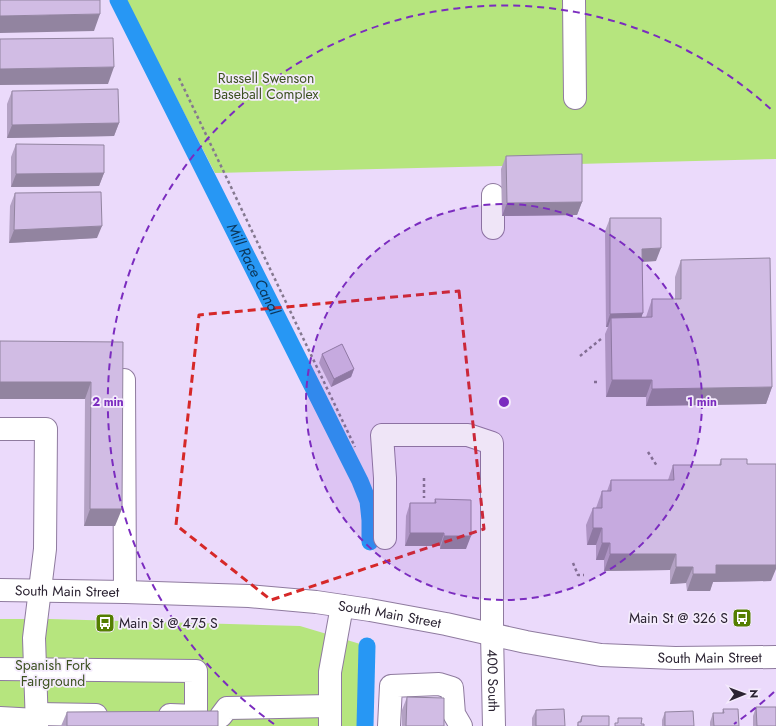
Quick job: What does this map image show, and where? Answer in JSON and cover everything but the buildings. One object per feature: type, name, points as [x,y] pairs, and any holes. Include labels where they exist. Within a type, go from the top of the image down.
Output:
[{"type":"main road","points":[[574,0],[575,98]]},
{"type":"main road","points":[[493,195],[493,228]]},
{"type":"main road","points":[[124,380],[125,592]]},
{"type":"main road","points":[[0,429],[46,429],[45,549],[34,638],[37,720]]},
{"type":"main road","name":"400 South","points":[[385,538],[385,478],[382,435],[468,435],[492,443],[492,634],[494,726]]},
{"type":"main road","name":"South Main Street","points":[[0,590],[249,596],[342,606],[446,624],[600,655],[675,658],[776,657]]},
{"type":"main road","points":[[148,715],[196,716],[221,721],[227,708],[330,716],[330,672],[342,606]]},
{"type":"main road","points":[[0,669],[196,671],[196,716]]},
{"type":"main road","points":[[389,726],[391,686],[439,684],[452,688],[454,714],[461,726]]},
{"type":"main road","points":[[0,718],[37,720],[116,715]]},
{"type":"path","points":[[180,78],[355,447]]},
{"type":"path","points":[[580,356],[601,339]]},
{"type":"path","points":[[594,382],[599,382]]},
{"type":"path","points":[[648,452],[657,466]]},
{"type":"path","points":[[424,478],[424,498]]},
{"type":"path","points":[[573,563],[578,575],[584,575]]},
{"type":"highlighted area","points":[[459,291],[484,529],[271,600],[176,525],[199,315]]},
{"type":"green space","name":"Russell Swenson Baseball Complex","points":[[126,0],[776,0],[776,159],[215,173]]},
{"type":"green space","name":"Spanish Fork Fairground","points":[[0,619],[300,626],[367,646],[365,726],[0,726]]},
{"type":"waterway","name":"Mill Race Canal","points":[[118,0],[360,481],[368,501],[370,542]]},
{"type":"waterway","name":"Mill Race Canal","points":[[365,726],[367,646]]},
{"type":"place","name":"Main St @ 326 S","points":[[742,618]]},
{"type":"place","name":"Main St @ 475 S","points":[[105,623]]}]
